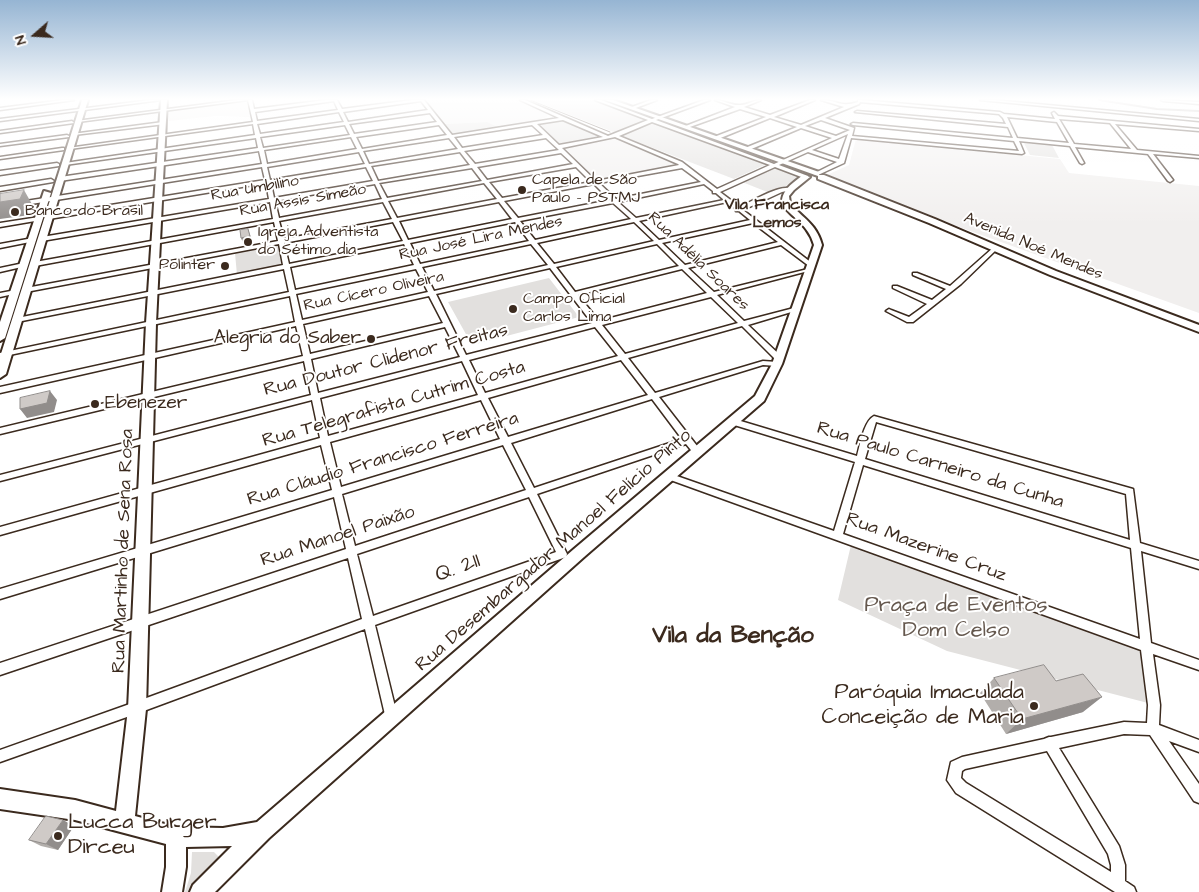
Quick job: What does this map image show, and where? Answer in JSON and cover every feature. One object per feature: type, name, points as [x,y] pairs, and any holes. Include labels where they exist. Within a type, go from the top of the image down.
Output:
[{"type":"street","points":[[0,145],[24,142]]},
{"type":"street","points":[[50,199],[51,181],[61,164],[69,142]]},
{"type":"street","points":[[0,158],[66,149],[86,142]]},
{"type":"street","name":"Rua Martinho de Sena Rosa","points":[[124,822],[136,709],[143,491],[161,142]]},
{"type":"street","points":[[0,173],[219,142]]},
{"type":"street","points":[[259,142],[325,441],[392,719]]},
{"type":"street","points":[[60,180],[317,142]]},
{"type":"street","points":[[356,142],[562,554],[579,553]]},
{"type":"street","points":[[0,207],[414,142]]},
{"type":"street","points":[[455,142],[698,453]]},
{"type":"street","points":[[0,225],[513,142]]},
{"type":"street","name":"Rua Adélia Soares","points":[[553,142],[743,324],[778,362]]},
{"type":"street","name":"Rua Umbilino","points":[[0,246],[474,166],[592,142]]},
{"type":"street","points":[[629,142],[673,160],[682,166],[810,267]]},
{"type":"street","points":[[719,142],[777,162]]},
{"type":"street","name":"Avenida Noé Mendes","points":[[726,142],[814,177],[932,220],[994,249],[1199,329]]},
{"type":"street","points":[[747,149],[764,142]]},
{"type":"street","points":[[715,192],[824,142]]},
{"type":"street","points":[[738,210],[789,189],[842,162],[848,142]]},
{"type":"street","points":[[931,142],[1016,154],[1022,152],[1017,142]]},
{"type":"street","points":[[1038,142],[1199,157]]},
{"type":"street","points":[[1071,142],[1082,163]]},
{"type":"street","points":[[1127,142],[1136,152]]},
{"type":"street","points":[[806,150],[842,162]]},
{"type":"street","points":[[1150,153],[1170,180]]},
{"type":"street","points":[[0,374],[3,354],[16,320],[24,265],[37,240],[50,199],[60,180],[61,164]]},
{"type":"street","name":"Rua Assis Simeão","points":[[35,264],[576,165]]},
{"type":"street","points":[[0,295],[682,166]]},
{"type":"street","points":[[0,189],[51,181]]},
{"type":"street","points":[[16,320],[703,182]]},
{"type":"street","name":"Rua Desembargador Manoel Felício Pinto","points":[[200,892],[262,831],[392,719],[579,553],[668,476],[698,453],[763,395],[778,362],[818,245],[818,237],[811,226],[786,205],[785,196],[789,189]]},
{"type":"street","name":"Rua José Lira Mendes","points":[[3,354],[726,201]]},
{"type":"street","name":"Rua Cícero Oliveira","points":[[0,390],[753,221]]},
{"type":"street","points":[[0,338],[3,322],[35,264],[37,240]]},
{"type":"street","points":[[574,294],[782,243]]},
{"type":"street","points":[[889,311],[910,320],[951,289],[994,249]]},
{"type":"street","points":[[0,270],[24,265]]},
{"type":"street","name":"Rua Doutor Clidenor Freitas","points":[[0,478],[810,267]]},
{"type":"street","points":[[915,274],[951,289]]},
{"type":"street","points":[[895,287],[932,303]]},
{"type":"street","name":"Rua Telegrafista Cutrim Costa","points":[[0,531],[796,309]]},
{"type":"street","points":[[0,431],[447,324]]},
{"type":"street","name":"Rua Cláudio Francisco Ferreira","points":[[0,594],[763,363],[778,362]]},
{"type":"street","points":[[838,536],[871,422],[874,419],[1130,492],[1154,705],[1153,729],[1199,796]]},
{"type":"street","name":"Rua Paulo Carneiro da Cunha","points":[[734,422],[1199,565]]},
{"type":"street","name":"Rua Manoel Paixão","points":[[0,668],[688,440]]},
{"type":"street","name":"Rua Mazerine Cruz","points":[[668,476],[1199,665]]},
{"type":"street","name":"Q. 211","points":[[0,756],[136,709],[474,583],[562,554]]},
{"type":"street","points":[[1124,888],[960,788],[954,780],[954,772],[962,763],[1124,728],[1153,729],[1199,746]]},
{"type":"street","points":[[1049,743],[1114,851],[1124,888]]},
{"type":"street","points":[[5,802],[75,810],[176,837],[223,838],[262,831]]},
{"type":"street","points":[[172,892],[176,867],[176,837]]},
{"type":"shaded area","points":[[586,142],[629,142],[673,160],[682,166],[594,182],[558,147]]},
{"type":"shaded area","points":[[855,142],[883,142],[1060,159],[1069,173],[1199,186],[1199,313],[842,185],[827,175],[849,165]]},
{"type":"green space","points":[[555,142],[581,142],[559,145]]},
{"type":"green space","points":[[637,142],[709,142],[769,163],[734,179]]},
{"type":"green space","points":[[1024,143],[1052,145],[1059,158],[1030,155]]},
{"type":"green space","points":[[776,166],[799,175],[802,179],[770,193],[742,182]]},
{"type":"green space","points":[[278,244],[282,266],[237,275],[235,253]]},
{"type":"green space","name":"Campo Oficial Carlos Lima","points":[[549,278],[579,317],[472,345],[448,302]]},
{"type":"green space","name":"Praça de Eventos Dom Celso","points":[[851,545],[1142,650],[1148,703],[947,651],[838,600]]},
{"type":"green space","points":[[192,852],[214,852],[219,857],[218,864],[212,872],[189,892],[185,892],[191,873]]},
{"type":"building","points":[[24,190],[20,199],[0,202],[0,194]]},
{"type":"building","points":[[248,229],[250,236],[241,238],[240,230]]},
{"type":"building","points":[[50,391],[47,403],[20,409],[20,398]]},
{"type":"building","points":[[1044,665],[1056,681],[1083,674],[1102,697],[1022,719],[994,678]]},
{"type":"building","points":[[46,816],[63,820],[46,844],[29,840]]},
{"type":"place","name":"Capela de São Paulo - PSTMJ","points":[[522,190]]},
{"type":"place","name":"Banco do Brasil","points":[[15,212]]},
{"type":"place","name":"Igreja Adventista do Sétimo dia","points":[[248,242]]},
{"type":"place","name":"Polinter","points":[[225,266]]},
{"type":"place","name":"Campo Oficial Carlos Lima","points":[[513,309]]},
{"type":"place","name":"Alegria do Saber","points":[[371,339]]},
{"type":"place","name":"Ebenezer","points":[[95,404]]},
{"type":"place","name":"Paróquia Imaculada Conceição de Maria","points":[[1034,706]]},
{"type":"place","name":"Lucca Burger Dirceu","points":[[58,836]]},
{"type":"district","name":"Vila Francisca Lemos","points":[[777,215]]},
{"type":"district","name":"Vila da Benção","points":[[733,637]]}]
